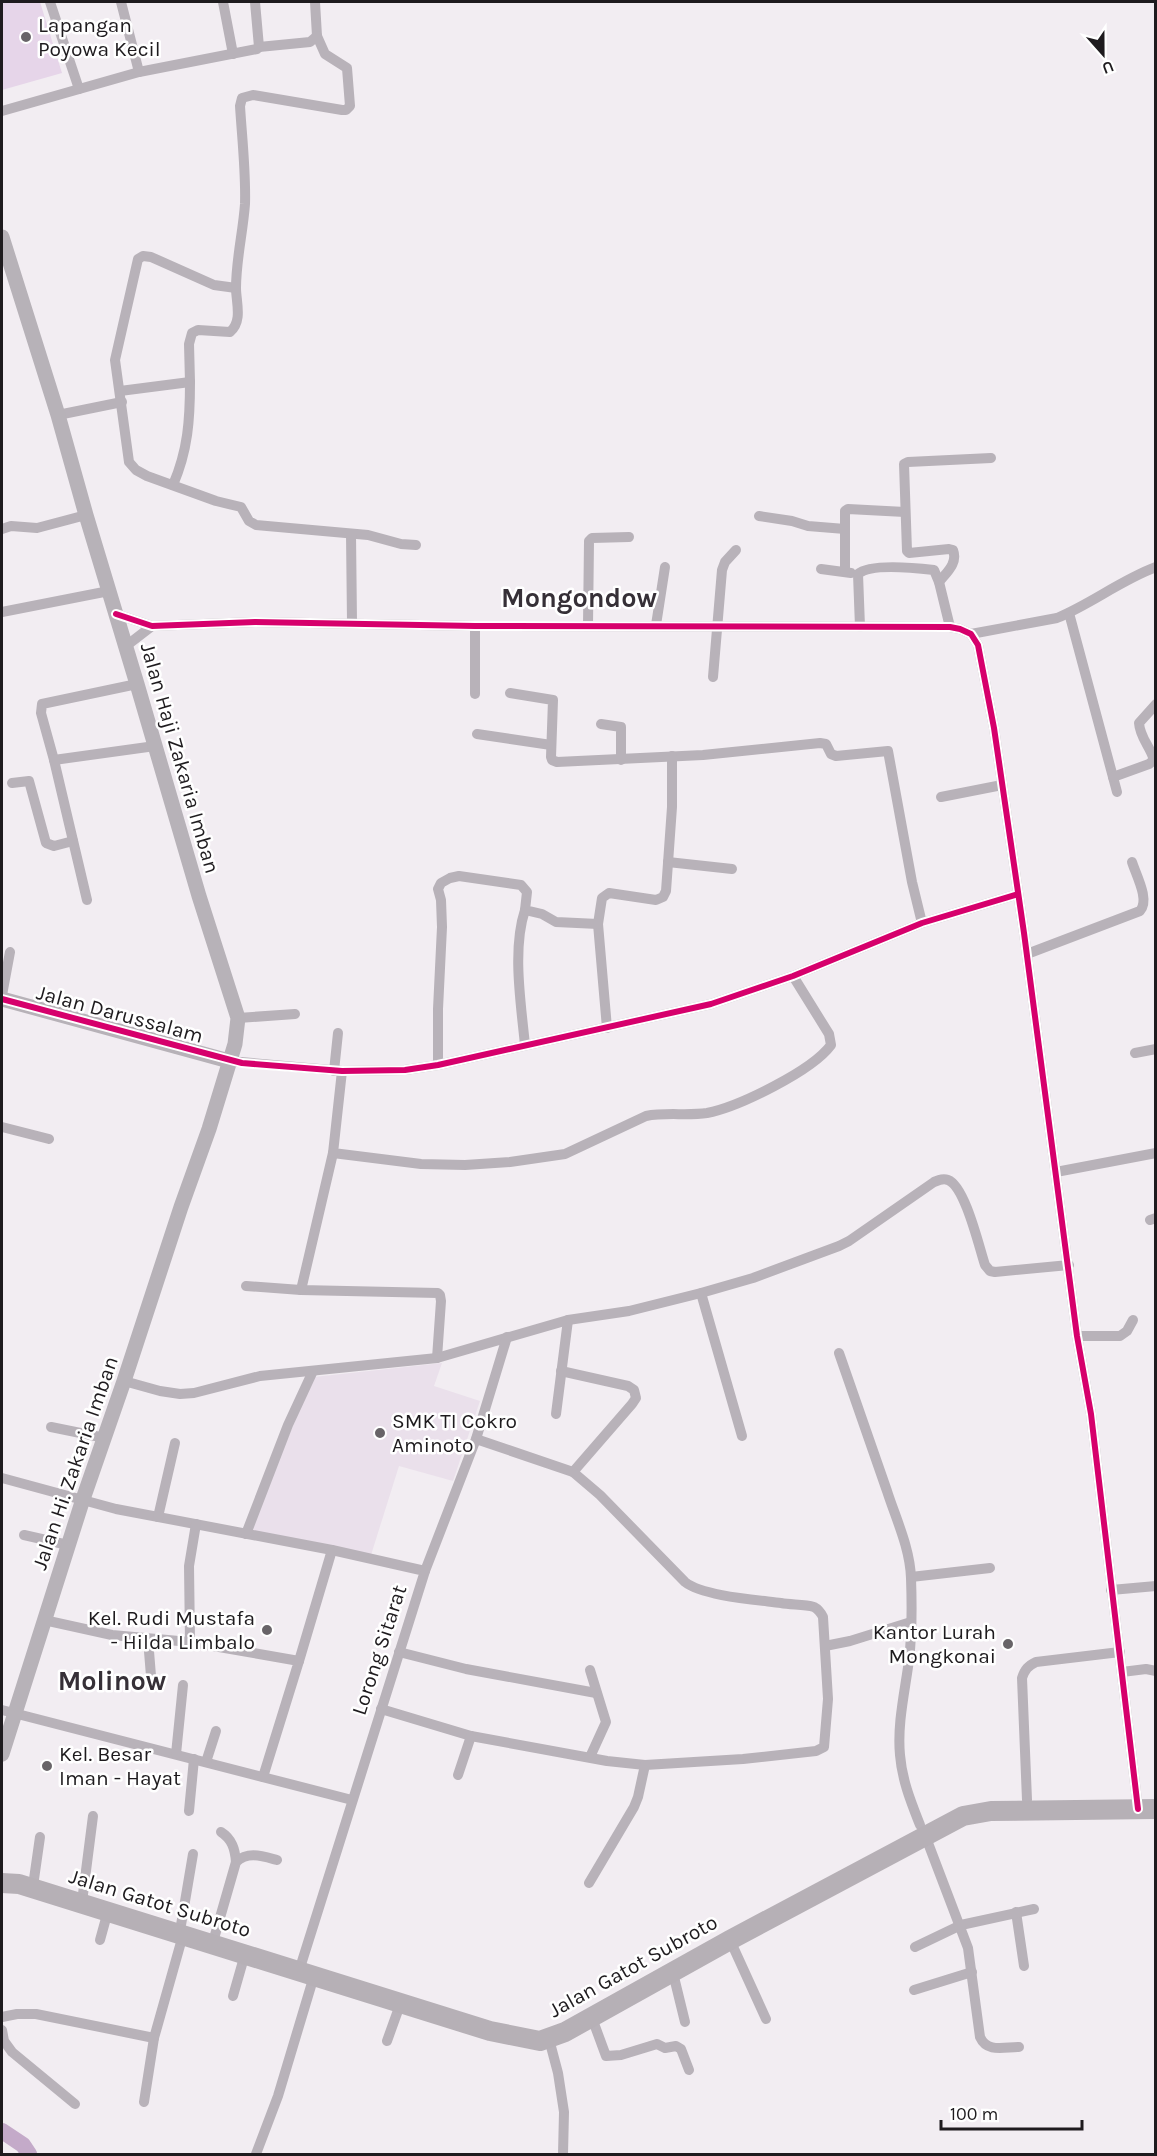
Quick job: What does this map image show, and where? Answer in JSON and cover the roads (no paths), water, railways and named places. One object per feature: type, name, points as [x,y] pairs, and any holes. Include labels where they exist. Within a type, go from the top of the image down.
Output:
[{"type":"highway","name":"Jalan Gatot Subroto","points":[[12,1879],[73,1894],[246,1954],[550,2045],[592,2018],[730,1940],[788,1904],[922,1830],[946,1812],[974,1802],[1027,1800],[1147,1804]]},
{"type":"highway","name":"Jalan Gatot Subroto","points":[[922,1830],[974,1813],[1147,1804]]},
{"type":"highway","name":"Jalan Gatot Subroto","points":[[73,1894],[108,1911],[182,1930],[215,1935],[305,1970],[401,2002],[495,2027],[527,2030],[552,2027],[584,2012],[671,1961],[788,1904]]},
{"type":"main road","name":"Jalan Haji Zakaria Imban","points":[[2,237],[58,415],[198,896],[238,1018],[229,1061],[189,1186]]},
{"type":"main road","name":"Jalan Darussalam","points":[[2,999],[229,1061]]},
{"type":"main road","name":"Jalan Hi. Zakaria Imban","points":[[2,1754],[8,1712],[44,1620],[189,1186]]},
{"type":"street","points":[[50,2],[79,89]]},
{"type":"street","points":[[121,2],[139,72]]},
{"type":"street","points":[[223,2],[233,54]]},
{"type":"street","points":[[255,2],[259,47]]},
{"type":"street","points":[[173,485],[185,455],[187,441],[190,336],[198,330],[219,333],[233,330],[238,312],[236,288],[245,202],[240,106],[242,98],[254,95],[342,110],[348,109],[350,103],[347,68],[325,54],[317,36],[315,2]]},
{"type":"street","points":[[2,111],[139,72],[259,47],[310,42],[317,36]]},
{"type":"street","points":[[236,288],[214,285],[147,256],[140,257],[136,263],[115,360],[125,434],[132,466],[147,476],[241,507],[249,521],[256,525],[368,535],[401,544],[416,545]]},
{"type":"street","points":[[58,415],[121,396],[190,382]]},
{"type":"street","points":[[939,582],[953,566],[955,554],[949,549],[909,553],[906,547],[904,464],[991,458]]},
{"type":"street","points":[[845,571],[844,513],[848,509],[905,513]]},
{"type":"street","points":[[2,529],[11,526],[37,528],[86,514]]},
{"type":"street","points":[[759,516],[808,526],[844,529]]},
{"type":"street","points":[[351,534],[352,622]]},
{"type":"street","points":[[588,625],[589,541],[592,538],[629,537]]},
{"type":"street","points":[[713,677],[722,570],[725,562],[736,550]]},
{"type":"street","points":[[656,625],[665,567]]},
{"type":"street","points":[[116,614],[152,626],[219,622],[352,622],[475,626],[950,627],[971,634],[1048,621],[1069,613],[1137,574],[1155,567]]},
{"type":"street","points":[[860,627],[856,578],[863,570],[888,568],[934,570],[950,627]]},
{"type":"street","points":[[821,569],[858,574]]},
{"type":"street","points":[[2,612],[109,591]]},
{"type":"street","points":[[1069,613],[1117,792]]},
{"type":"street","points":[[126,646],[152,626]]},
{"type":"street","points":[[475,626],[476,694]]},
{"type":"street","points":[[971,634],[981,655],[1002,785],[1027,954],[1077,1336],[1090,1414],[1122,1672],[1147,1804]]},
{"type":"street","points":[[87,900],[41,713],[42,704],[138,684]]},
{"type":"street","points":[[510,693],[553,700],[551,757],[557,762],[742,752],[820,743],[826,744],[831,754],[836,756],[888,751],[912,882],[922,923]]},
{"type":"street","points":[[1113,777],[1154,760],[1143,739],[1139,723],[1155,704]]},
{"type":"street","points":[[601,724],[621,727],[621,760]]},
{"type":"street","points":[[477,735],[551,745]]},
{"type":"street","points":[[54,760],[155,746]]},
{"type":"street","points":[[607,1028],[598,924],[602,898],[609,893],[649,900],[663,897],[666,891],[672,807],[672,756]]},
{"type":"street","points":[[12,783],[29,781],[46,843],[54,846],[73,841]]},
{"type":"street","points":[[941,797],[1002,785]]},
{"type":"street","points":[[668,862],[732,869]]},
{"type":"street","points":[[1027,954],[1140,911],[1144,900],[1132,862]]},
{"type":"street","points":[[438,1065],[442,927],[439,886],[450,878],[459,876],[521,885],[526,892],[519,960],[525,1045]]},
{"type":"street","points":[[229,1061],[338,1071],[405,1070],[438,1065],[711,1004],[793,976],[922,923],[1019,899]]},
{"type":"street","points":[[525,910],[542,914],[556,922],[598,924]]},
{"type":"street","points":[[2,994],[10,952]]},
{"type":"street","points":[[333,1153],[422,1164],[465,1166],[510,1162],[565,1154],[646,1116],[704,1113],[725,1109],[778,1084],[825,1054],[831,1045],[829,1034],[793,976]]},
{"type":"street","points":[[238,1018],[295,1014]]},
{"type":"street","points":[[301,1290],[333,1153],[338,1033]]},
{"type":"street","points":[[1135,1053],[1155,1048]]},
{"type":"street","points":[[2,1127],[49,1139]]},
{"type":"street","points":[[1056,1172],[1155,1153]]},
{"type":"street","points":[[124,1382],[180,1394],[208,1390],[260,1376],[437,1358],[568,1320],[629,1311],[753,1278],[839,1246],[934,1182],[945,1179],[956,1187],[964,1200],[985,1265],[990,1271],[1069,1264]]},
{"type":"street","points":[[246,1286],[301,1290],[438,1293],[441,1301],[437,1358]]},
{"type":"street","points":[[701,1293],[742,1436]]},
{"type":"street","points":[[556,1414],[568,1320]]},
{"type":"street","points":[[1077,1336],[1120,1336],[1127,1331],[1132,1320]]},
{"type":"street","points":[[425,1571],[476,1439],[507,1337]]},
{"type":"street","points":[[839,1353],[904,1540],[911,1577],[909,1660],[902,1706],[899,1752],[906,1789],[961,1925],[968,1948],[982,2043],[987,2047],[995,2048],[1019,2047]]},
{"type":"street","points":[[246,1534],[288,1425],[313,1371]]},
{"type":"street","points":[[561,1371],[628,1386],[634,1390],[636,1398],[573,1472]]},
{"type":"street","points":[[51,1427],[105,1438]]},
{"type":"street","points":[[381,1709],[471,1736],[598,1759],[645,1765],[743,1759],[821,1750],[824,1747],[828,1699],[823,1617],[819,1611],[806,1606],[715,1593],[690,1586],[600,1495],[573,1472],[476,1439]]},
{"type":"street","points":[[158,1517],[175,1443]]},
{"type":"street","name":"Lorong Sitarat","points":[[2,1478],[116,1509],[332,1550],[425,1571],[352,1800],[305,1970],[278,2096],[256,2154]]},
{"type":"street","points":[[190,1642],[189,1566],[196,1524]]},
{"type":"street","points":[[24,1535],[68,1545]]},
{"type":"street","points":[[263,1777],[332,1550]]},
{"type":"street","points":[[911,1577],[990,1568]]},
{"type":"street","points":[[1112,1590],[1155,1586]]},
{"type":"street","points":[[44,1620],[97,1633],[190,1642],[299,1661]]},
{"type":"street","points":[[825,1646],[850,1641],[911,1622]]},
{"type":"street","points":[[148,1639],[151,1676]]},
{"type":"street","points":[[399,1652],[466,1669],[596,1693]]},
{"type":"street","points":[[1027,1800],[1022,1678],[1024,1671],[1036,1662],[1120,1652]]},
{"type":"street","points":[[1122,1672],[1146,1668],[1155,1671]]},
{"type":"street","points":[[590,1670],[606,1722],[598,1759]]},
{"type":"street","points":[[176,1754],[183,1685]]},
{"type":"street","points":[[8,1712],[352,1800]]},
{"type":"street","points":[[206,1762],[216,1731]]},
{"type":"street","points":[[458,1775],[471,1736]]},
{"type":"street","points":[[189,1811],[194,1759]]},
{"type":"street","points":[[588,1883],[634,1807],[645,1765]]},
{"type":"street","points":[[73,1894],[93,1816]]},
{"type":"street","points":[[215,1935],[236,1862],[232,1843],[221,1832]]},
{"type":"street","points":[[12,1879],[40,1837]]},
{"type":"street","points":[[144,2102],[154,2038],[182,1930],[193,1854]]},
{"type":"street","points":[[236,1862],[242,1856],[249,1855],[277,1860]]},
{"type":"street","points":[[915,1947],[961,1925],[1034,1909]]},
{"type":"street","points":[[100,1941],[108,1911]]},
{"type":"street","points":[[1016,1912],[1024,1966]]},
{"type":"street","points":[[730,1940],[766,2019]]},
{"type":"street","points":[[233,1996],[246,1954]]},
{"type":"street","points":[[673,1972],[685,2022]]},
{"type":"street","points":[[914,1990],[972,1972]]},
{"type":"street","points":[[387,2042],[401,2002]]},
{"type":"street","points":[[2,2017],[36,2014],[154,2038]]},
{"type":"street","points":[[592,2018],[606,2056],[621,2055],[657,2044],[665,2048],[676,2046],[681,2049],[689,2070]]},
{"type":"street","points":[[2,2030],[4,2041],[12,2052],[75,2104]]},
{"type":"street","points":[[550,2045],[564,2112],[563,2154]]},
{"type":"waterway","points":[[2,2131],[23,2145],[29,2154]]},
{"type":"place","name":"Lapangan Poyowa Kecil","points":[[26,37]]},
{"type":"place","name":"SMK TI Cokro Aminoto","points":[[380,1433]]},
{"type":"place","name":"Kel. Rudi Mustafa - Hilda Limbalo","points":[[267,1630]]},
{"type":"place","name":"Kantor Lurah Mongkonai","points":[[1008,1644]]},
{"type":"place","name":"Kel. Besar Iman - Hayat","points":[[47,1766]]},
{"type":"district","name":"Mongondow","points":[[579,598]]},
{"type":"district","name":"Molinow","points":[[112,1681]]}]
